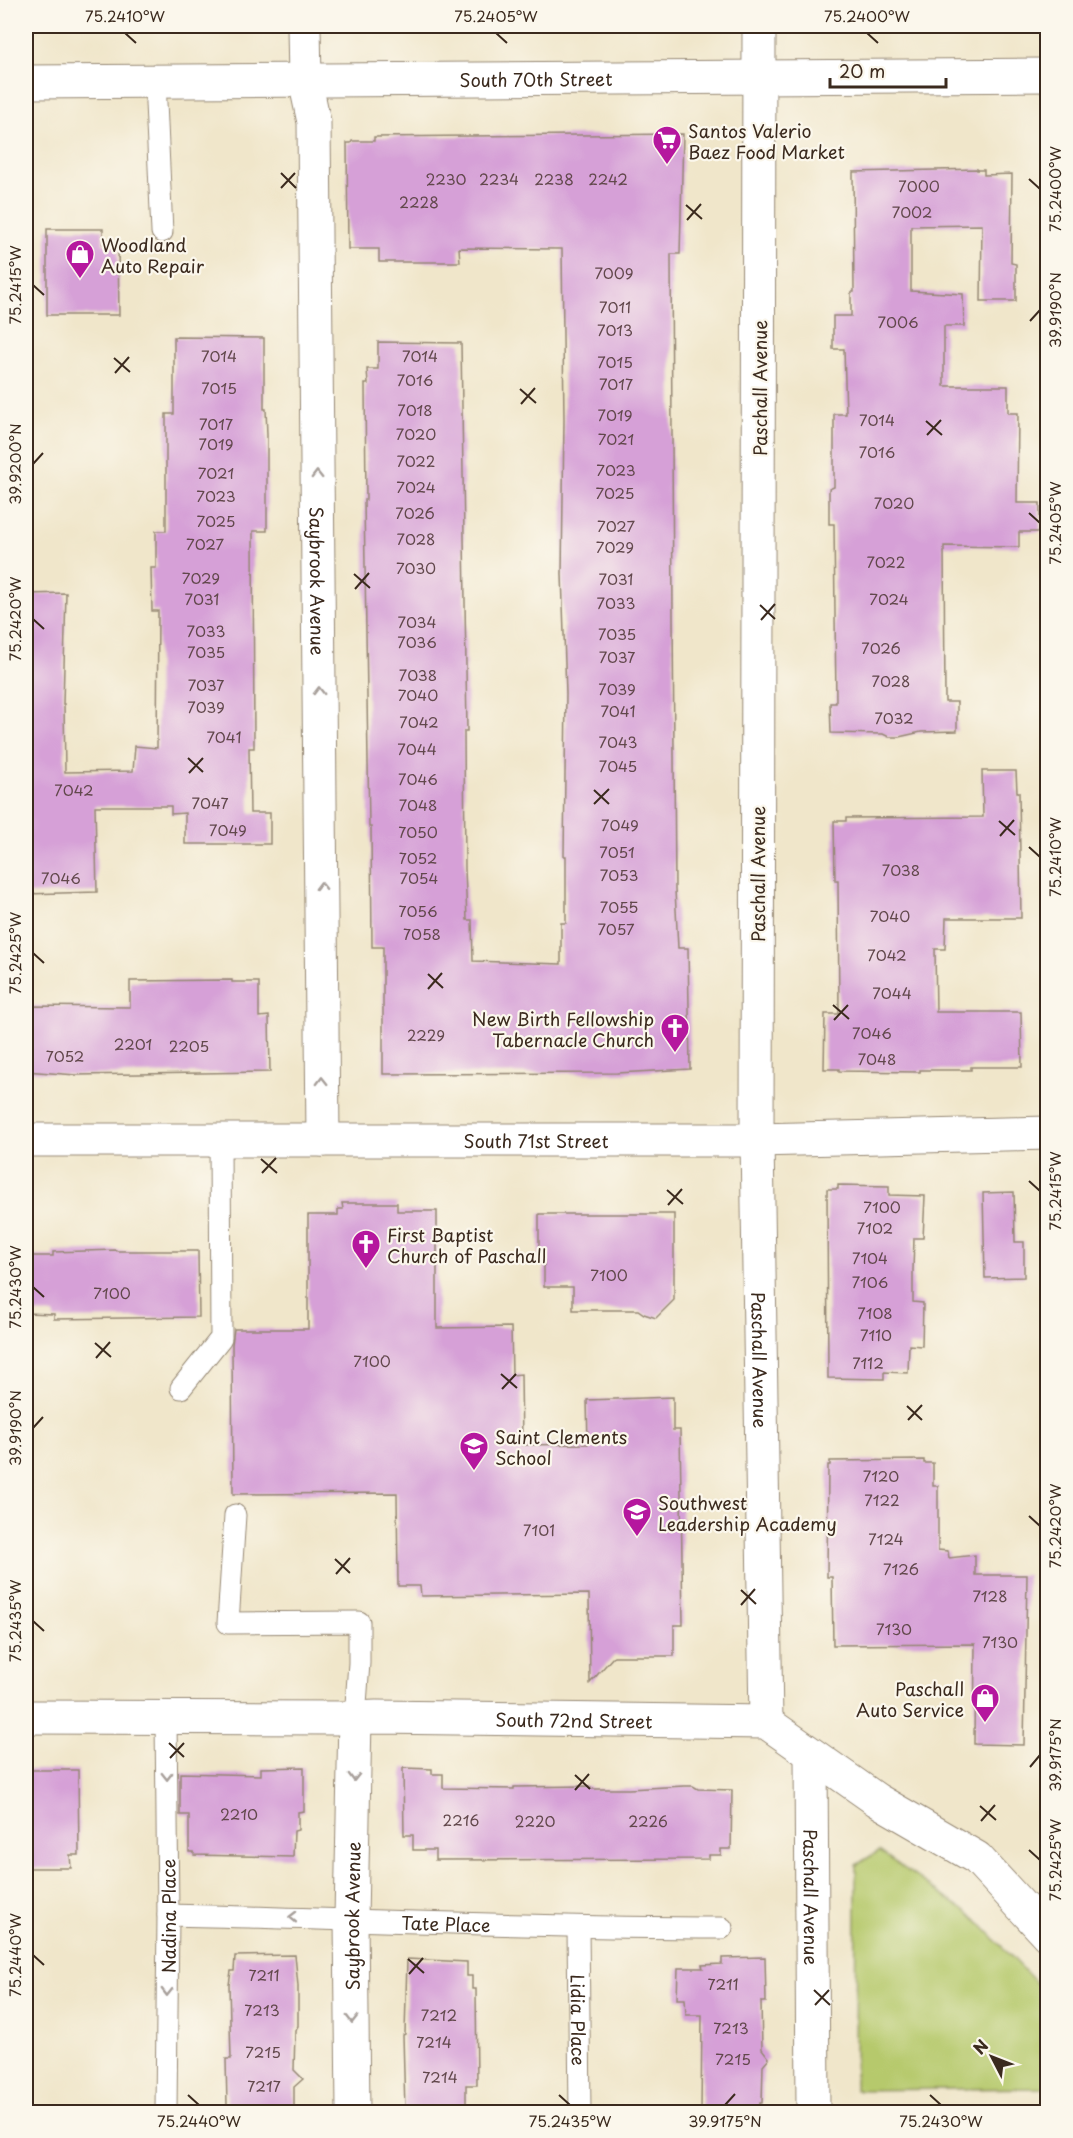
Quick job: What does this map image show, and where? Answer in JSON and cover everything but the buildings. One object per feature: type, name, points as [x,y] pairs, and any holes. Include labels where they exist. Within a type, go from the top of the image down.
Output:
[{"type":"street","name":"Saybrook Avenue","points":[[304,26],[305,80],[314,122],[323,1140]]},
{"type":"street","name":"Paschall Avenue","points":[[759,26],[757,1140],[766,1722]]},
{"type":"street","name":"South 70th Street","points":[[26,82],[1047,75]]},
{"type":"street","name":"South 71st Street","points":[[26,1140],[757,1140],[1047,1133]]},
{"type":"street","name":"South 72nd Street","points":[[26,1717],[356,1719],[376,1717],[766,1722]]},
{"type":"street","name":"Saybrook Avenue","points":[[353,2112],[351,1919],[356,1719]]},
{"type":"street","points":[[766,1722],[877,1800],[977,1858],[1047,1935]]},
{"type":"street","name":"Paschall Avenue","points":[[811,1755],[813,2112]]},
{"type":"lane","points":[[154,81],[162,232]]},
{"type":"lane","points":[[181,1388],[221,1338],[220,1140]]},
{"type":"lane","points":[[235,1515],[228,1623],[359,1622],[356,1719]]},
{"type":"lane","name":"Nadina Place","points":[[166,1718],[168,1915],[166,2112]]},
{"type":"lane","name":"Tate Place","points":[[168,1915],[351,1919],[578,1928],[722,1928]]},
{"type":"lane","name":"Lidia Place","points":[[578,1928],[580,2112]]},
{"type":"green space","points":[[879,1851],[975,1918],[1047,1994],[1047,2088],[855,2090],[856,1865]]},
{"type":"place","name":"Santos Valerio Baez Food Market","points":[[667,166]]},
{"type":"place","name":"Woodland Auto Repair","points":[[80,280]]},
{"type":"place","name":"New Birth Fellowship Tabernacle Church","points":[[675,1054]]},
{"type":"place","name":"First Baptist Church of Paschall","points":[[366,1270]]},
{"type":"place","name":"Saint Clements School","points":[[474,1472]]},
{"type":"place","name":"Southwest Leadership Academy","points":[[637,1538]]},
{"type":"place","name":"Paschall Auto Service","points":[[985,1724]]}]
